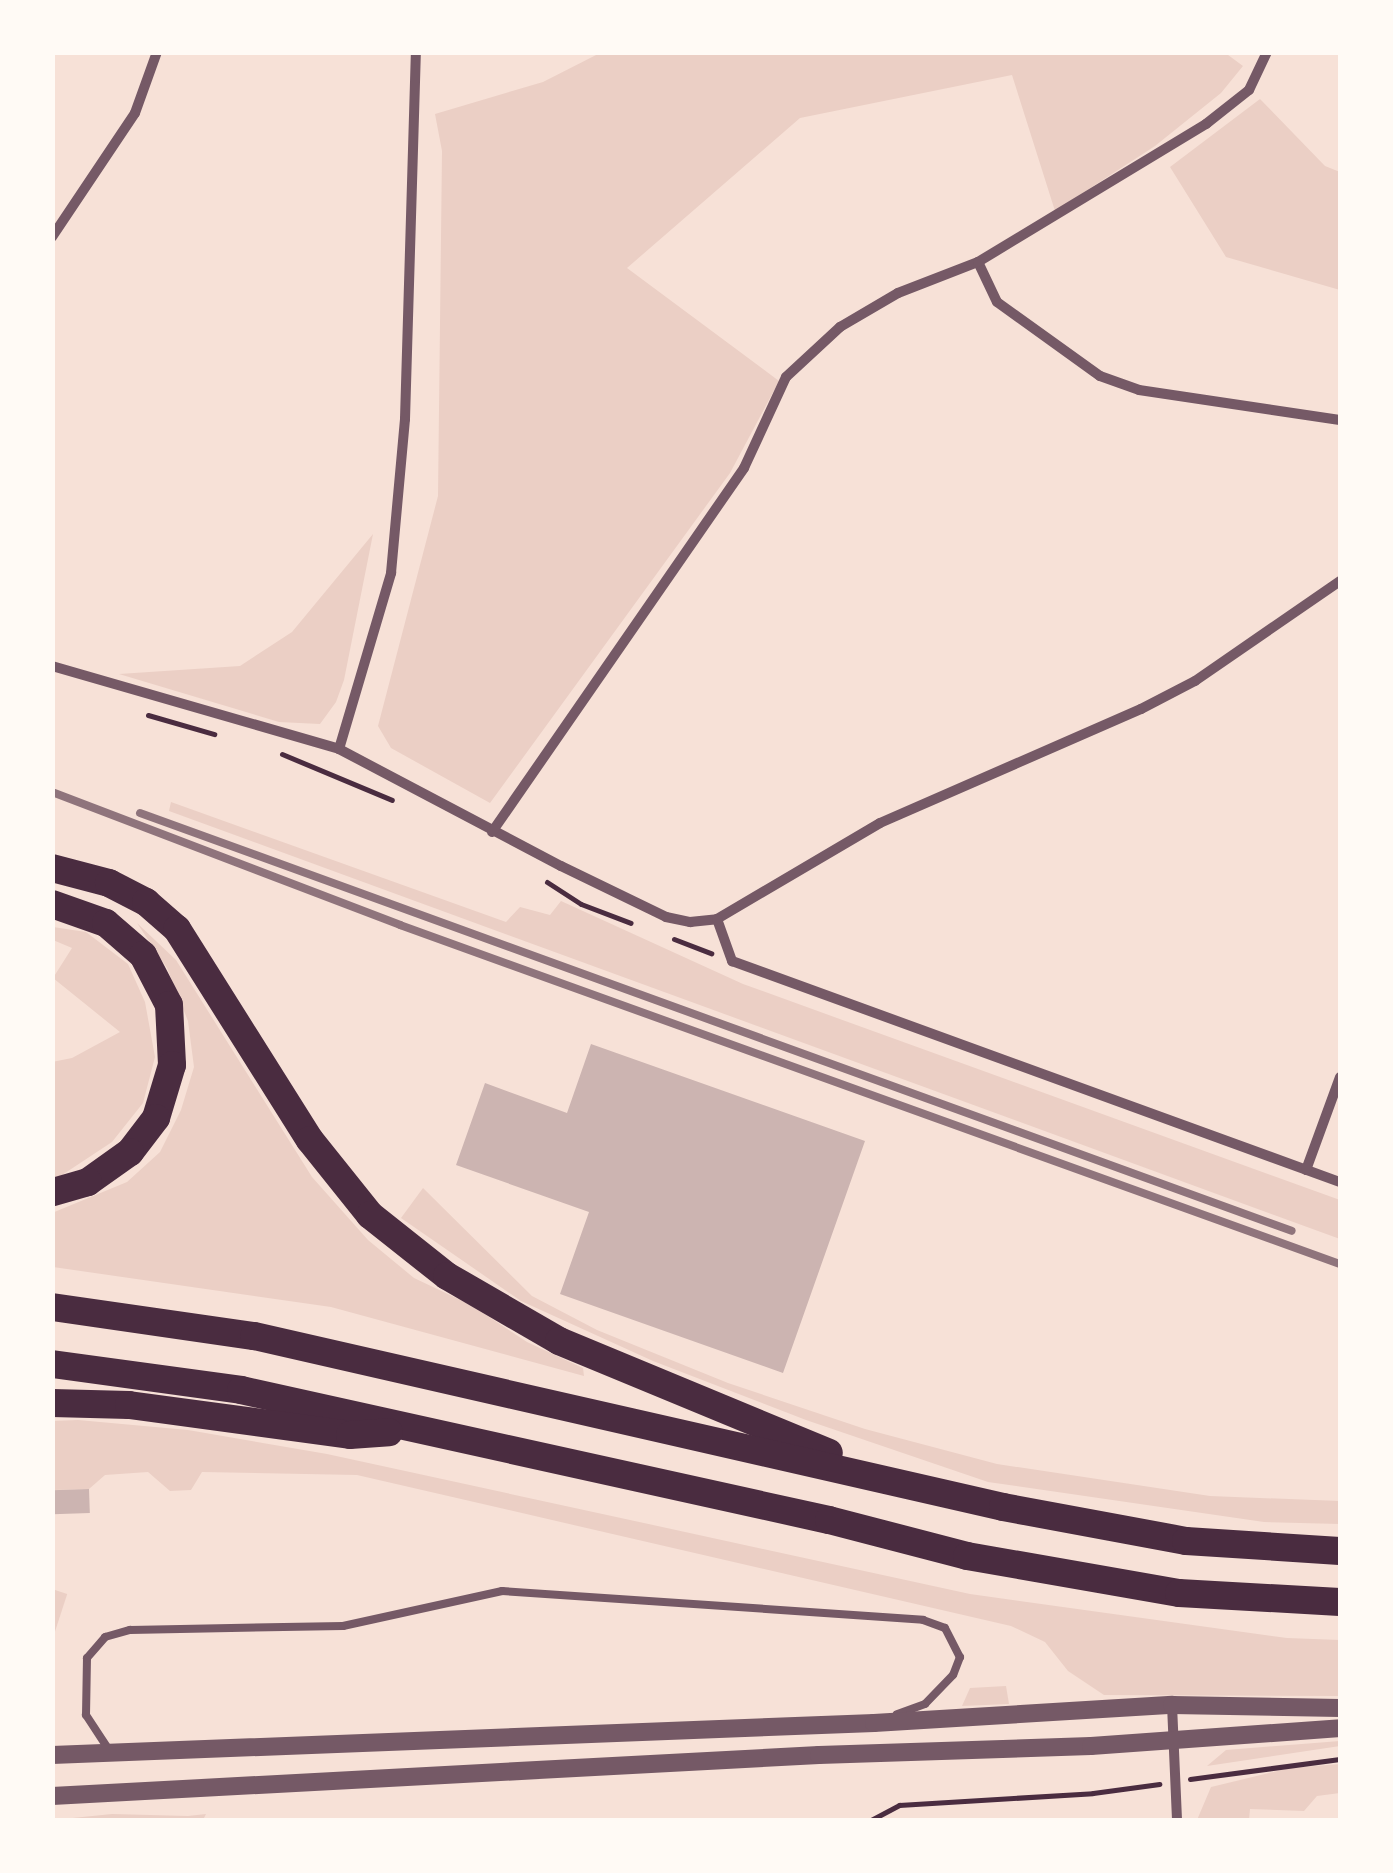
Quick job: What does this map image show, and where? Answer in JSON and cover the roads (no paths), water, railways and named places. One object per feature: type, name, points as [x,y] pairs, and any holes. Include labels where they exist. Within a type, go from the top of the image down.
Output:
[{"type":"highway","points":[[52,868],[110,884],[146,902],[176,929],[310,1140],[370,1214],[447,1276],[559,1341],[904,1484]]},
{"type":"highway","points":[[52,904],[106,924],[142,955],[169,1006],[172,1066],[156,1118],[130,1152],[88,1182],[52,1192]]},
{"type":"highway","points":[[52,1307],[254,1336],[904,1484],[1186,1542],[1340,1551]]},
{"type":"highway","points":[[52,1364],[241,1390],[829,1520],[967,1556],[1178,1593],[1340,1602]]},
{"type":"highway","points":[[52,1403],[130,1405],[350,1435],[418,1429]]},
{"type":"street","points":[[52,237],[134,113],[157,52]]},
{"type":"street","points":[[339,750],[391,573],[405,419],[416,52]]},
{"type":"street","points":[[492,832],[735,482],[786,378],[840,328],[898,292],[978,262],[1206,124],[1249,90],[1267,52]]},
{"type":"street","points":[[978,262],[998,302],[1100,376],[1140,390],[1340,420]]},
{"type":"street","points":[[52,666],[339,750],[492,832],[666,917],[690,922],[717,918],[880,823],[1103,727],[1184,686],[1340,581]]},
{"type":"street","points":[[717,918],[732,961],[1340,1182]]},
{"type":"street","points":[[1306,1170],[1340,1078]]},
{"type":"street","points":[[52,1754],[874,1723],[1172,1705],[1340,1708]]},
{"type":"street","points":[[1172,1705],[1177,1820]]},
{"type":"street","points":[[52,1796],[1174,1741],[1340,1728]]},
{"type":"lane","points":[[111,1753],[86,1715],[87,1658],[105,1637],[130,1630],[343,1626],[502,1590],[923,1620],[945,1628],[960,1658],[953,1676],[925,1704],[874,1723]]},
{"type":"railway","points":[[52,792],[400,925],[1340,1264]]},
{"type":"railway","points":[[140,813],[1292,1231]]}]
